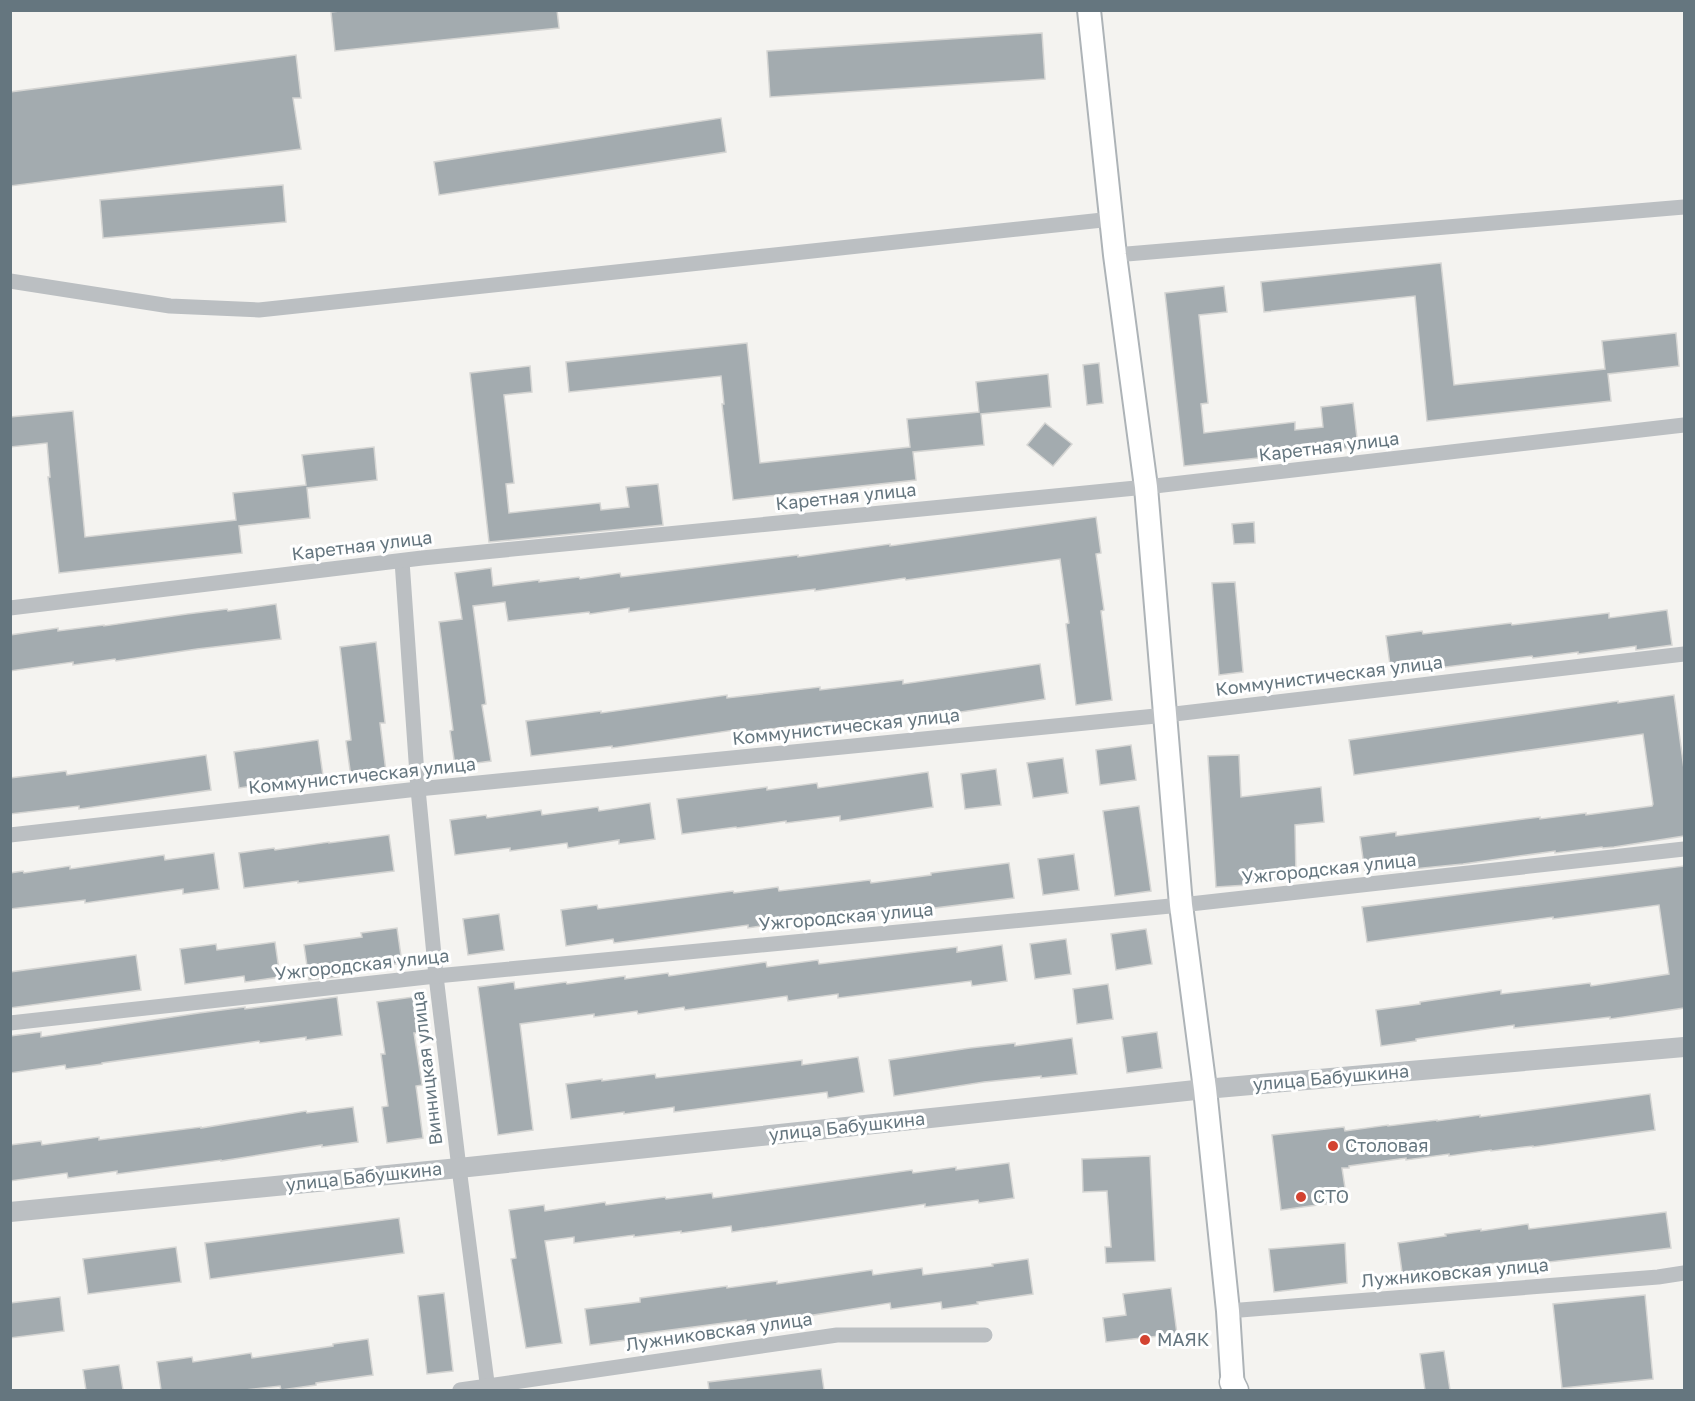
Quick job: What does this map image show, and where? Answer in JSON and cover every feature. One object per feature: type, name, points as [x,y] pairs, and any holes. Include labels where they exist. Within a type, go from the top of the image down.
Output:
[{"type":"main road","points":[[1089,10],[1115,255],[1146,487],[1181,905],[1205,1089],[1228,1311],[1233,1388]]},
{"type":"street","points":[[1115,255],[1684,207]]},
{"type":"street","points":[[10,281],[170,306],[259,310],[1112,219]]},
{"type":"street","name":"Каретная улица","points":[[10,608],[402,561],[1146,487],[1684,425]]},
{"type":"street","name":"Винницкая улица","points":[[402,561],[418,789],[436,976],[488,1388]]},
{"type":"street","name":"Коммунистическая улица","points":[[10,835],[418,789],[1166,715],[1684,656]]},
{"type":"street","name":"Ужгородская улица","points":[[10,1023],[436,976],[1181,905],[1684,849]]},
{"type":"street","name":"улица Бабушкина","points":[[10,1212],[459,1168],[1205,1089],[1684,1047]]},
{"type":"street","name":"Лужниковская улица","points":[[1228,1311],[1658,1277],[1684,1273]]},
{"type":"street","name":"Лужниковская улица","points":[[460,1390],[488,1388],[837,1335],[985,1335]]},
{"type":"building","points":[[349,10],[557,10],[559,28],[335,51],[331,12]]},
{"type":"building","points":[[1042,33],[1045,79],[770,97],[767,51]]},
{"type":"building","points":[[296,55],[301,98],[293,98],[301,149],[10,186],[10,92]]},
{"type":"building","points":[[721,118],[726,152],[439,195],[434,162]]},
{"type":"building","points":[[283,185],[286,222],[103,238],[100,200]]},
{"type":"building","points":[[1441,263],[1454,385],[1605,369],[1602,341],[1676,333],[1679,366],[1608,374],[1611,401],[1427,421],[1415,296],[1264,312],[1261,282]]},
{"type":"building","points":[[1224,286],[1227,312],[1199,315],[1208,403],[1201,404],[1204,433],[1295,422],[1295,430],[1323,427],[1321,407],[1353,403],[1358,447],[1184,466],[1165,293]]},
{"type":"building","points":[[747,343],[760,463],[910,447],[907,419],[979,412],[976,382],[1048,374],[1051,407],[981,414],[984,445],[913,452],[916,480],[733,500],[721,376],[569,392],[566,362]]},
{"type":"building","points":[[1099,363],[1103,403],[1087,405],[1083,365]]},
{"type":"building","points":[[530,366],[532,392],[504,395],[514,483],[506,484],[509,513],[600,503],[601,510],[629,507],[626,487],[658,484],[663,525],[489,542],[470,373]]},
{"type":"building","points":[[73,411],[85,537],[236,520],[233,493],[306,485],[302,455],[374,447],[377,480],[307,488],[310,518],[239,526],[242,553],[59,573],[48,477],[50,477],[47,443],[10,447],[10,417]]},
{"type":"building","points":[[1045,423],[1072,444],[1053,466],[1027,445]]},
{"type":"building","points":[[1096,517],[1101,553],[1096,554],[1104,610],[1101,611],[1112,700],[1076,705],[1066,624],[1069,623],[1060,559],[906,580],[905,578],[815,591],[815,589],[629,612],[629,608],[508,621],[505,602],[473,606],[486,704],[482,705],[491,761],[455,766],[450,731],[453,730],[439,622],[462,619],[455,573],[491,568],[493,586],[539,580],[539,582],[579,577],[580,579],[620,573],[621,577],[890,544],[890,546]]},
{"type":"building","points":[[1254,522],[1255,543],[1234,544],[1232,524]]},
{"type":"building","points":[[1235,582],[1243,672],[1219,675],[1212,583]]},
{"type":"building","points":[[276,604],[281,639],[116,661],[115,659],[73,665],[73,662],[10,671],[10,635],[58,628],[58,631],[104,626]]},
{"type":"building","points":[[1667,610],[1672,645],[1636,650],[1636,646],[1430,669],[1429,666],[1391,672],[1386,636],[1422,631],[1423,634],[1511,623],[1512,625],[1609,613],[1609,618]]},
{"type":"building","points":[[376,642],[385,723],[380,723],[386,772],[351,777],[346,741],[351,740],[340,647]]},
{"type":"building","points":[[1040,664],[1045,699],[915,719],[914,714],[832,725],[831,721],[742,733],[741,729],[612,748],[612,746],[531,756],[526,721],[727,695],[727,698],[903,680],[903,684]]},
{"type":"building","points":[[1674,695],[1684,769],[1684,836],[1614,847],[1555,853],[1555,851],[1463,864],[1413,869],[1413,866],[1365,873],[1360,837],[1396,832],[1396,836],[1540,817],[1540,819],[1586,813],[1586,815],[1652,806],[1653,804],[1643,734],[1354,775],[1349,740]]},
{"type":"building","points":[[318,740],[323,776],[239,788],[234,752]]},
{"type":"building","points":[[1131,745],[1136,780],[1100,785],[1096,750]]},
{"type":"building","points":[[206,755],[211,790],[79,809],[79,806],[10,814],[10,778],[66,771],[67,775]]},
{"type":"building","points":[[1239,755],[1241,797],[1321,787],[1324,822],[1295,825],[1296,877],[1247,885],[1216,887],[1208,756]]},
{"type":"building","points":[[1063,758],[1068,793],[1033,798],[1027,763]]},
{"type":"building","points":[[996,769],[1001,805],[965,809],[961,774]]},
{"type":"building","points":[[928,772],[933,807],[840,821],[840,816],[682,834],[677,799],[817,783],[818,788]]},
{"type":"building","points":[[650,803],[655,839],[619,844],[619,840],[568,848],[567,843],[510,851],[510,848],[455,855],[450,820],[486,815],[487,818],[541,810],[542,815],[598,807],[599,811]]},
{"type":"building","points":[[1139,806],[1151,891],[1115,896],[1103,811]]},
{"type":"building","points":[[389,835],[394,871],[244,888],[239,853]]},
{"type":"building","points":[[214,853],[219,889],[183,894],[183,889],[85,903],[85,900],[10,909],[10,873],[70,866],[70,869],[164,855],[165,860]]},
{"type":"building","points":[[1074,854],[1079,890],[1043,895],[1038,859]]},
{"type":"building","points":[[1009,863],[1014,898],[927,909],[927,912],[892,917],[891,913],[795,925],[794,921],[748,928],[748,925],[614,943],[613,939],[566,946],[561,910],[597,905],[598,909],[778,887],[779,891],[870,880],[871,883]]},
{"type":"building","points":[[1684,866],[1684,1008],[1610,1019],[1610,1017],[1514,1028],[1514,1025],[1381,1046],[1376,1010],[1501,990],[1501,994],[1590,983],[1591,986],[1669,974],[1659,905],[1367,942],[1362,907]]},
{"type":"building","points":[[499,914],[504,950],[468,955],[463,919]]},
{"type":"building","points":[[397,928],[402,963],[344,971],[345,976],[309,980],[304,945],[362,937],[361,933]]},
{"type":"building","points":[[1146,929],[1152,964],[1116,970],[1111,934]]},
{"type":"building","points":[[1066,939],[1071,974],[1035,979],[1030,944]]},
{"type":"building","points":[[275,942],[280,977],[245,982],[244,976],[185,984],[180,949],[216,944],[217,950]]},
{"type":"building","points":[[1002,945],[1007,981],[972,986],[971,981],[838,998],[838,994],[788,1001],[787,996],[685,1010],[684,1007],[638,1014],[637,1011],[594,1017],[594,1014],[520,1024],[533,1130],[498,1135],[478,987],[514,982],[515,989],[625,976],[625,979],[668,973],[669,976],[766,962],[767,967],[818,960],[819,964],[957,947],[957,952]]},
{"type":"building","points":[[136,955],[141,990],[10,1008],[10,972]]},
{"type":"building","points":[[1108,984],[1113,1019],[1077,1024],[1073,989]]},
{"type":"building","points":[[337,997],[342,1035],[306,1040],[306,1037],[260,1043],[259,1041],[66,1069],[65,1065],[10,1073],[10,1036],[41,1032],[41,1037],[199,1013]]},
{"type":"building","points":[[413,997],[418,1033],[414,1033],[422,1085],[416,1086],[423,1138],[387,1143],[382,1107],[388,1106],[381,1054],[385,1054],[377,1002]]},
{"type":"building","points":[[1157,1032],[1162,1068],[1127,1073],[1122,1037]]},
{"type":"building","points":[[1072,1038],[1077,1074],[984,1082],[894,1096],[889,1060],[970,1048],[1015,1043],[1015,1046]]},
{"type":"building","points":[[858,1057],[864,1092],[828,1098],[827,1092],[674,1112],[674,1107],[571,1119],[566,1084],[655,1074],[656,1078],[802,1060],[802,1065]]},
{"type":"building","points":[[1650,1094],[1655,1130],[1533,1147],[1406,1160],[1406,1158],[1349,1166],[1349,1168],[1342,1168],[1347,1201],[1281,1210],[1272,1135],[1344,1127],[1345,1131],[1480,1115],[1480,1117]]},
{"type":"building","points":[[353,1107],[358,1142],[117,1174],[117,1171],[68,1178],[67,1173],[10,1181],[10,1145],[41,1141],[42,1145],[99,1137],[99,1140],[201,1128],[306,1111],[307,1113]]},
{"type":"building","points":[[1150,1156],[1155,1261],[1106,1263],[1105,1247],[1111,1247],[1107,1191],[1083,1192],[1082,1159]]},
{"type":"building","points":[[1009,1163],[1014,1198],[925,1207],[925,1204],[732,1232],[731,1226],[574,1243],[574,1237],[545,1241],[562,1343],[526,1348],[511,1259],[516,1258],[509,1210],[544,1205],[545,1211],[605,1202],[606,1205],[712,1193],[713,1198],[912,1170],[913,1173],[956,1167],[956,1170]]},
{"type":"building","points":[[1666,1212],[1671,1248],[1540,1263],[1540,1259],[1497,1263],[1439,1271],[1439,1274],[1403,1279],[1398,1243],[1481,1229],[1481,1231],[1528,1224],[1529,1229]]},
{"type":"building","points":[[399,1218],[404,1253],[210,1279],[205,1243]]},
{"type":"building","points":[[1345,1243],[1347,1283],[1274,1292],[1269,1249]]},
{"type":"building","points":[[176,1247],[181,1282],[88,1294],[83,1259]]},
{"type":"building","points":[[1028,1259],[1033,1294],[942,1309],[941,1302],[891,1309],[890,1303],[794,1318],[794,1315],[746,1322],[746,1320],[625,1336],[626,1340],[590,1345],[585,1309],[640,1302],[640,1298],[727,1286],[727,1288],[777,1281],[777,1284],[872,1270],[873,1275],[922,1268],[923,1275]]},
{"type":"building","points":[[1171,1288],[1177,1334],[1106,1342],[1103,1318],[1126,1315],[1123,1294]]},
{"type":"building","points":[[444,1293],[453,1371],[427,1374],[418,1296]]},
{"type":"building","points":[[1645,1295],[1653,1379],[1562,1388],[1553,1304]]},
{"type":"building","points":[[60,1297],[64,1331],[10,1338],[10,1303]]},
{"type":"building","points":[[368,1339],[373,1375],[281,1390],[280,1386],[245,1390],[161,1390],[157,1362],[192,1357],[193,1362],[251,1353],[252,1358]]},
{"type":"building","points":[[1444,1351],[1450,1390],[1425,1390],[1420,1354]]},
{"type":"building","points":[[119,1365],[123,1390],[86,1390],[83,1370]]},
{"type":"building","points":[[821,1369],[824,1390],[709,1390],[708,1382]]},
{"type":"place","name":"Столовая","points":[[1333,1146]]},
{"type":"place","name":"СТО","points":[[1301,1197]]},
{"type":"place","name":"МАЯК","points":[[1145,1340]]}]
